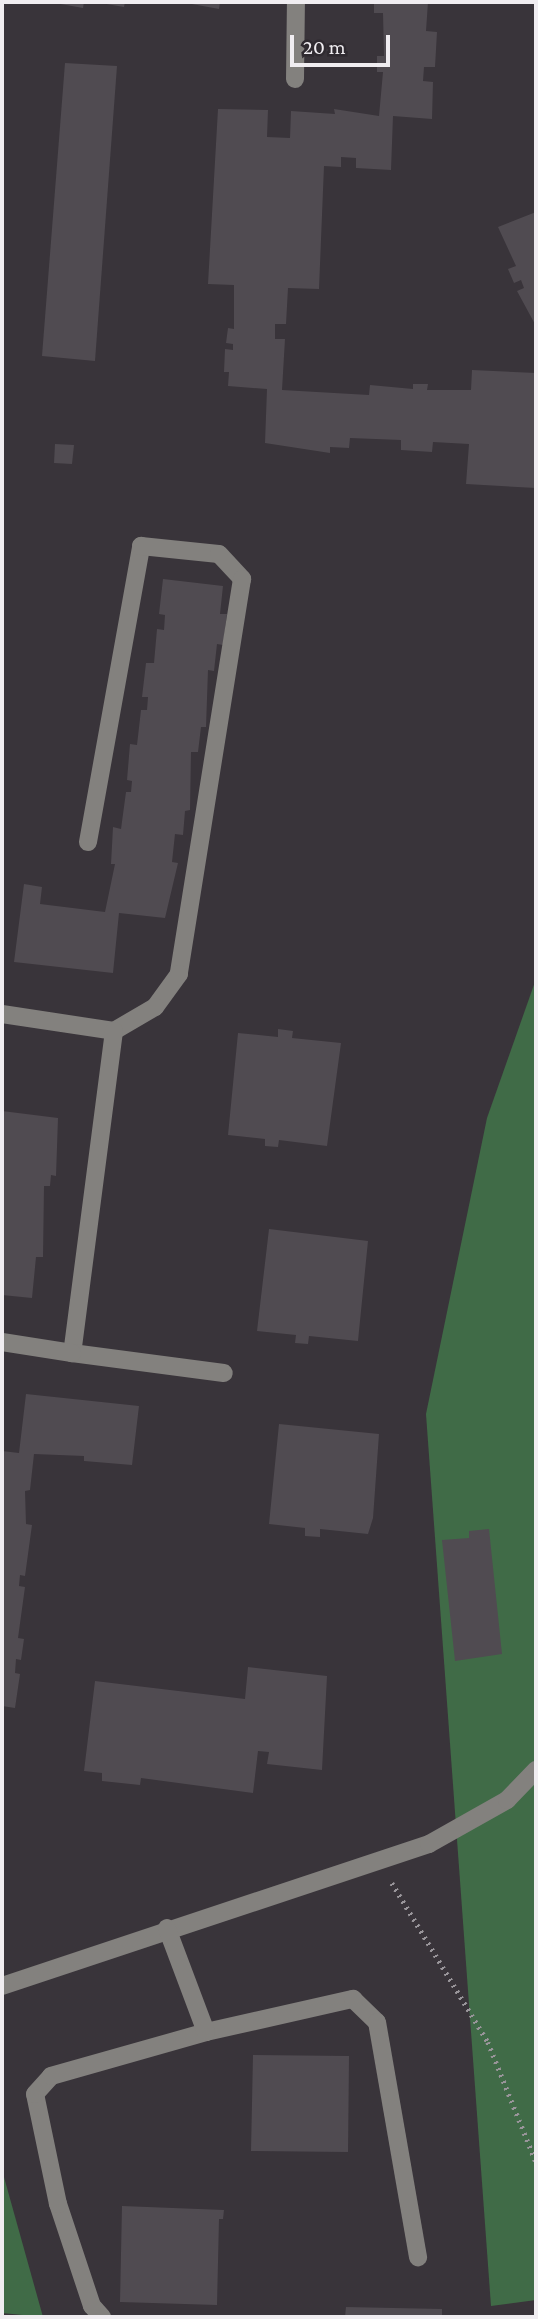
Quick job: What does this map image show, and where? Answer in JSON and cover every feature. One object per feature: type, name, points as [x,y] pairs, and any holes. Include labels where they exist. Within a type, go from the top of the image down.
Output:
[{"type":"street","points":[[295,79],[296,2]]},
{"type":"street","points":[[2,1014],[114,1031],[155,1007],[179,974],[242,579],[219,554],[141,546],[88,842]]},
{"type":"street","points":[[72,1353],[114,1031]]},
{"type":"street","points":[[2,1342],[224,1373]]},
{"type":"street","points":[[2,1986],[167,1928],[379,1861],[475,1820],[507,1800],[536,1770]]},
{"type":"street","points":[[167,1928],[206,2032]]},
{"type":"street","points":[[102,2317],[92,2306],[58,2204],[35,2094],[51,2076],[206,2032],[353,1999],[377,2022],[418,2258]]},
{"type":"path","points":[[379,1861],[488,2042],[536,2162]]},
{"type":"green space","points":[[536,979],[536,2300],[491,2306],[426,1414],[487,1118]]},
{"type":"green space","points":[[2,2170],[43,2317],[2,2313]]},
{"type":"building","points":[[55,2],[84,2],[83,8]]},
{"type":"building","points":[[95,2],[125,2],[124,7]]},
{"type":"building","points":[[181,2],[220,2],[219,9]]},
{"type":"building","points":[[374,2],[428,2],[426,31],[437,32],[435,67],[424,67],[423,81],[433,82],[432,119],[393,116],[391,170],[356,168],[356,158],[341,157],[341,167],[324,166],[319,289],[288,288],[286,324],[275,324],[275,339],[285,339],[282,390],[369,395],[370,385],[413,389],[413,384],[428,384],[427,390],[471,390],[472,370],[536,373],[536,488],[466,484],[469,444],[433,442],[432,452],[401,450],[401,440],[350,438],[349,448],[330,447],[330,453],[265,443],[267,389],[228,386],[229,372],[224,372],[225,349],[233,350],[233,344],[226,343],[228,328],[234,329],[234,285],[208,284],[218,109],[268,110],[267,137],[290,138],[291,111],[335,114],[334,109],[379,116],[383,72],[377,72],[377,56],[384,56],[383,13],[374,13]]},
{"type":"building","points":[[65,63],[117,66],[95,361],[42,356]]},
{"type":"building","points":[[536,212],[536,326],[517,291],[524,288],[521,280],[514,283],[508,269],[516,266],[498,227]]},
{"type":"building","points":[[55,444],[74,445],[72,464],[54,463]]},
{"type":"building","points":[[163,579],[223,586],[220,614],[227,614],[223,645],[217,644],[214,671],[208,670],[206,727],[201,727],[198,752],[191,752],[190,810],[185,811],[183,835],[175,834],[172,862],[178,863],[165,918],[119,913],[113,973],[14,962],[24,884],[42,887],[40,904],[105,912],[115,864],[111,864],[113,827],[121,829],[126,792],[131,792],[132,781],[127,780],[130,744],[137,745],[141,710],[147,710],[148,697],[142,697],[146,663],[154,663],[157,629],[164,630],[165,615],[159,614]]},
{"type":"building","points":[[278,1029],[293,1031],[292,1038],[341,1043],[327,1146],[279,1140],[278,1147],[265,1146],[265,1139],[228,1135],[238,1033],[278,1037]]},
{"type":"building","points":[[2,1111],[58,1118],[56,1176],[51,1175],[50,1186],[44,1186],[43,1257],[36,1257],[32,1298],[2,1295]]},
{"type":"building","points":[[269,1229],[368,1241],[358,1341],[309,1336],[308,1344],[295,1343],[296,1335],[257,1331]]},
{"type":"building","points":[[26,1394],[139,1406],[132,1465],[84,1461],[84,1456],[34,1454],[30,1490],[25,1491],[26,1524],[32,1525],[25,1576],[20,1575],[19,1586],[25,1587],[18,1638],[24,1639],[21,1660],[16,1659],[15,1673],[20,1674],[15,1708],[2,1706],[2,1451],[19,1453]]},
{"type":"building","points":[[279,1424],[379,1434],[373,1518],[368,1534],[320,1529],[320,1537],[305,1536],[305,1528],[269,1524]]},
{"type":"building","points":[[489,1529],[502,1654],[455,1661],[442,1540],[469,1538],[469,1531]]},
{"type":"building","points":[[248,1667],[327,1676],[322,1770],[267,1764],[269,1752],[258,1751],[253,1793],[141,1778],[140,1785],[102,1781],[102,1773],[84,1771],[95,1681],[245,1699]]},
{"type":"building","points":[[253,2055],[349,2056],[348,2152],[251,2151]]},
{"type":"building","points":[[122,2206],[224,2210],[223,2219],[219,2219],[217,2305],[120,2302]]},
{"type":"building","points":[[346,2307],[442,2309],[442,2317],[345,2317]]}]
